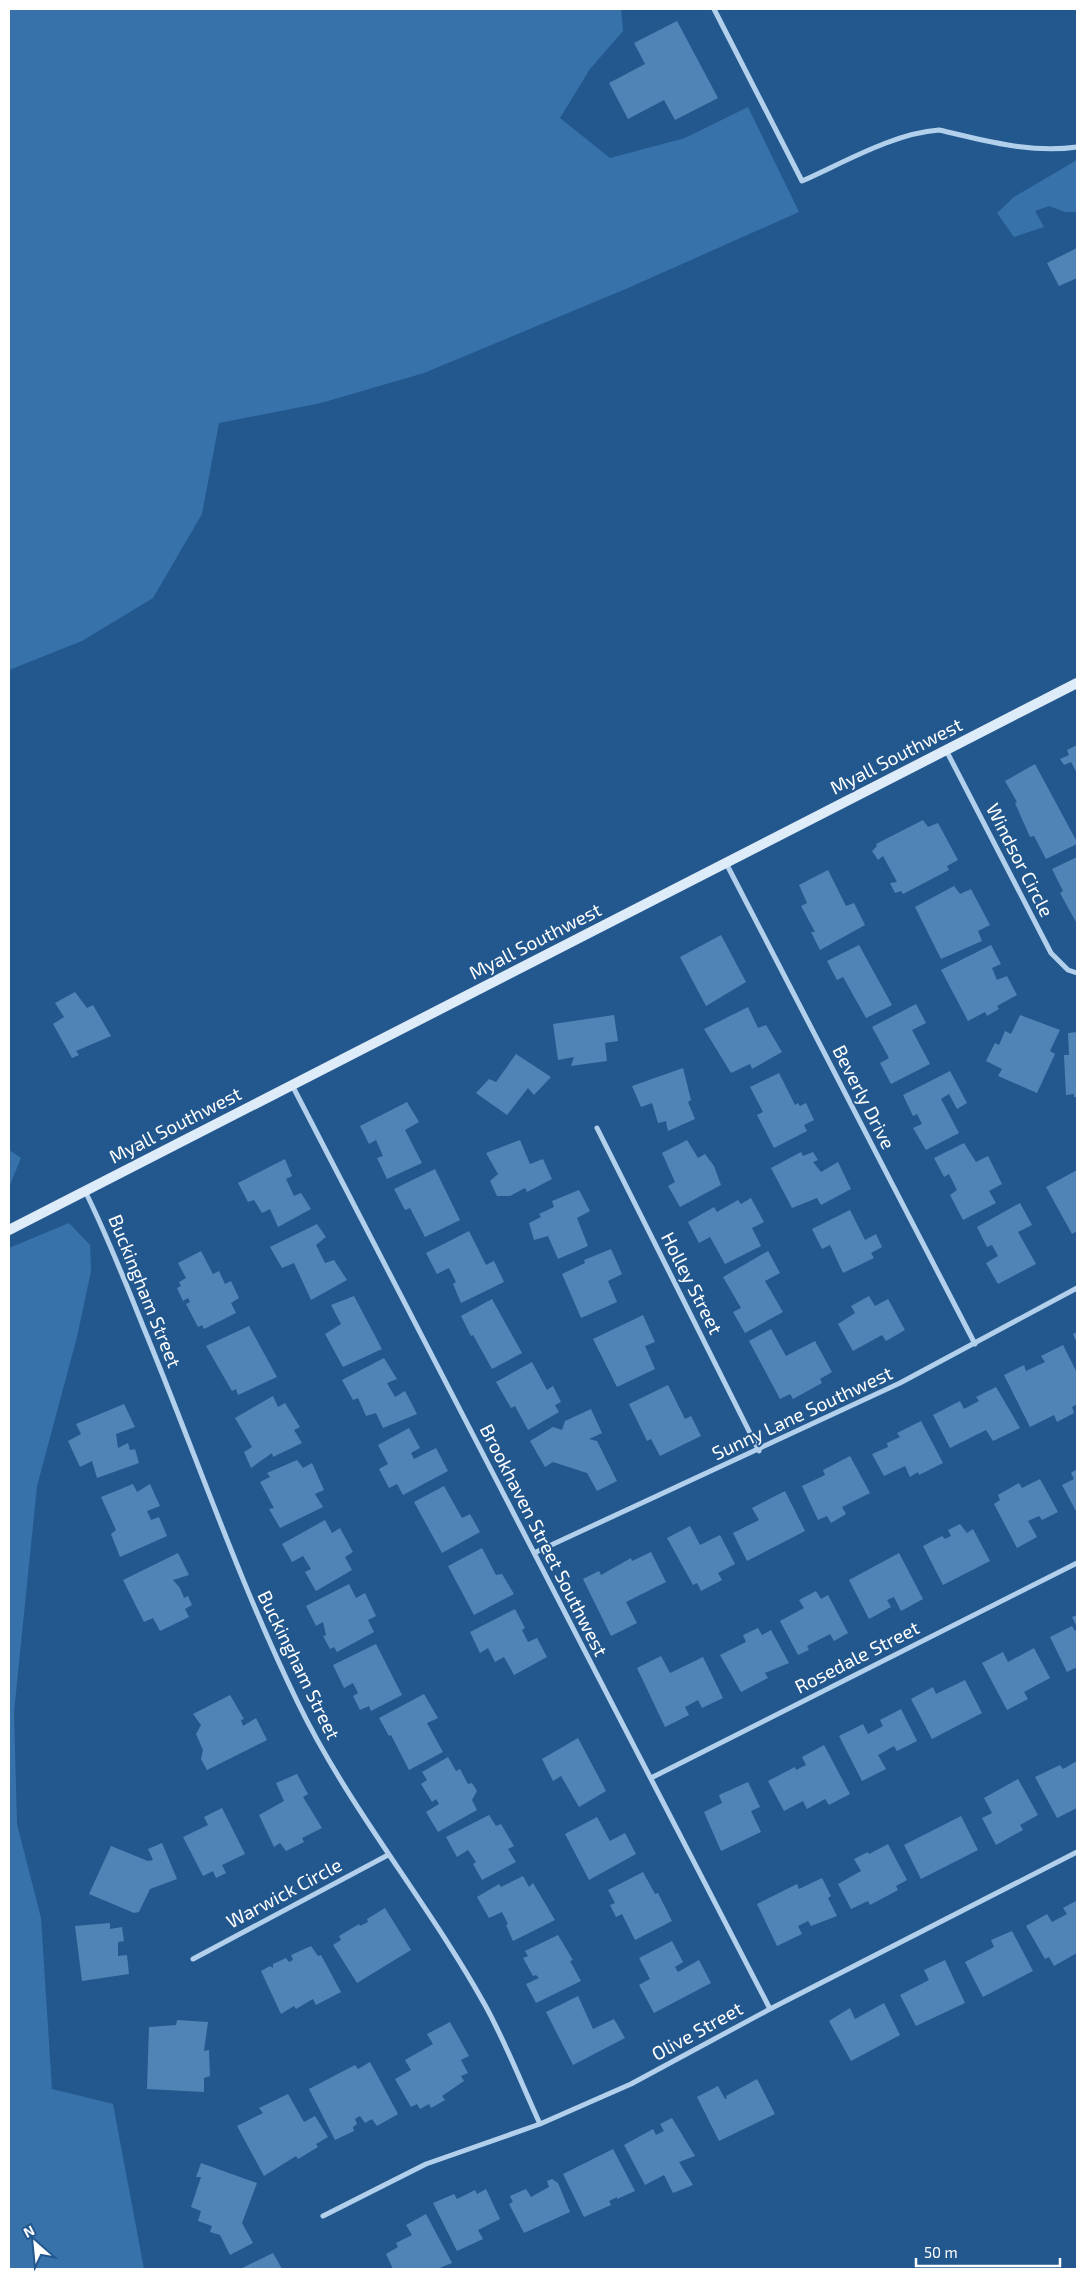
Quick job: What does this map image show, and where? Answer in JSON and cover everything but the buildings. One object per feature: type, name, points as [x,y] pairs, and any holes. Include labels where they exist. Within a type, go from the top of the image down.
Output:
[{"type":"street","points":[[714,9],[802,181],[884,145],[928,131],[939,130],[1030,148],[1050,150],[1076,147]]},
{"type":"street","name":"Myall Southwest","points":[[9,1230],[1077,683]]},
{"type":"street","name":"Windsor Circle","points":[[946,750],[1051,953],[1068,970],[1077,973]]},
{"type":"street","name":"Beverly Drive","points":[[726,864],[975,1344]]},
{"type":"street","name":"Brookhaven Street Southwest","points":[[292,1085],[770,2009]]},
{"type":"street","name":"Holley Street","points":[[598,1128],[759,1451]]},
{"type":"street","name":"Buckingham Street","points":[[85,1191],[104,1228],[267,1638],[299,1706],[328,1758],[388,1855],[432,1918],[486,2006],[540,2124]]},
{"type":"street","name":"Sunny Lane Southwest","points":[[534,1553],[759,1451],[900,1383],[1077,1288]]},
{"type":"street","name":"Rosedale Street","points":[[651,1778],[1077,1563]]},
{"type":"street","name":"Olive Street","points":[[323,2216],[426,2164],[540,2124],[631,2084],[770,2009],[1077,1852]]},
{"type":"street","name":"Warwick Circle","points":[[193,1959],[388,1855]]},
{"type":"shaded area","points":[[9,9],[621,9],[623,31],[590,69],[560,118],[610,158],[685,138],[748,107],[799,212],[628,288],[424,373],[321,403],[219,423],[202,514],[153,598],[82,641],[9,670]]},
{"type":"shaded area","points":[[1077,160],[1077,212],[1065,212],[1049,206],[1035,211],[1044,227],[1014,237],[997,213],[1014,197]]},
{"type":"shaded area","points":[[9,1150],[21,1158],[9,1187]]},
{"type":"shaded area","points":[[69,1223],[90,1245],[91,1271],[77,1337],[37,1486],[14,1712],[17,1824],[41,1918],[52,2089],[113,2104],[144,2269],[9,2269],[9,1248]]}]
